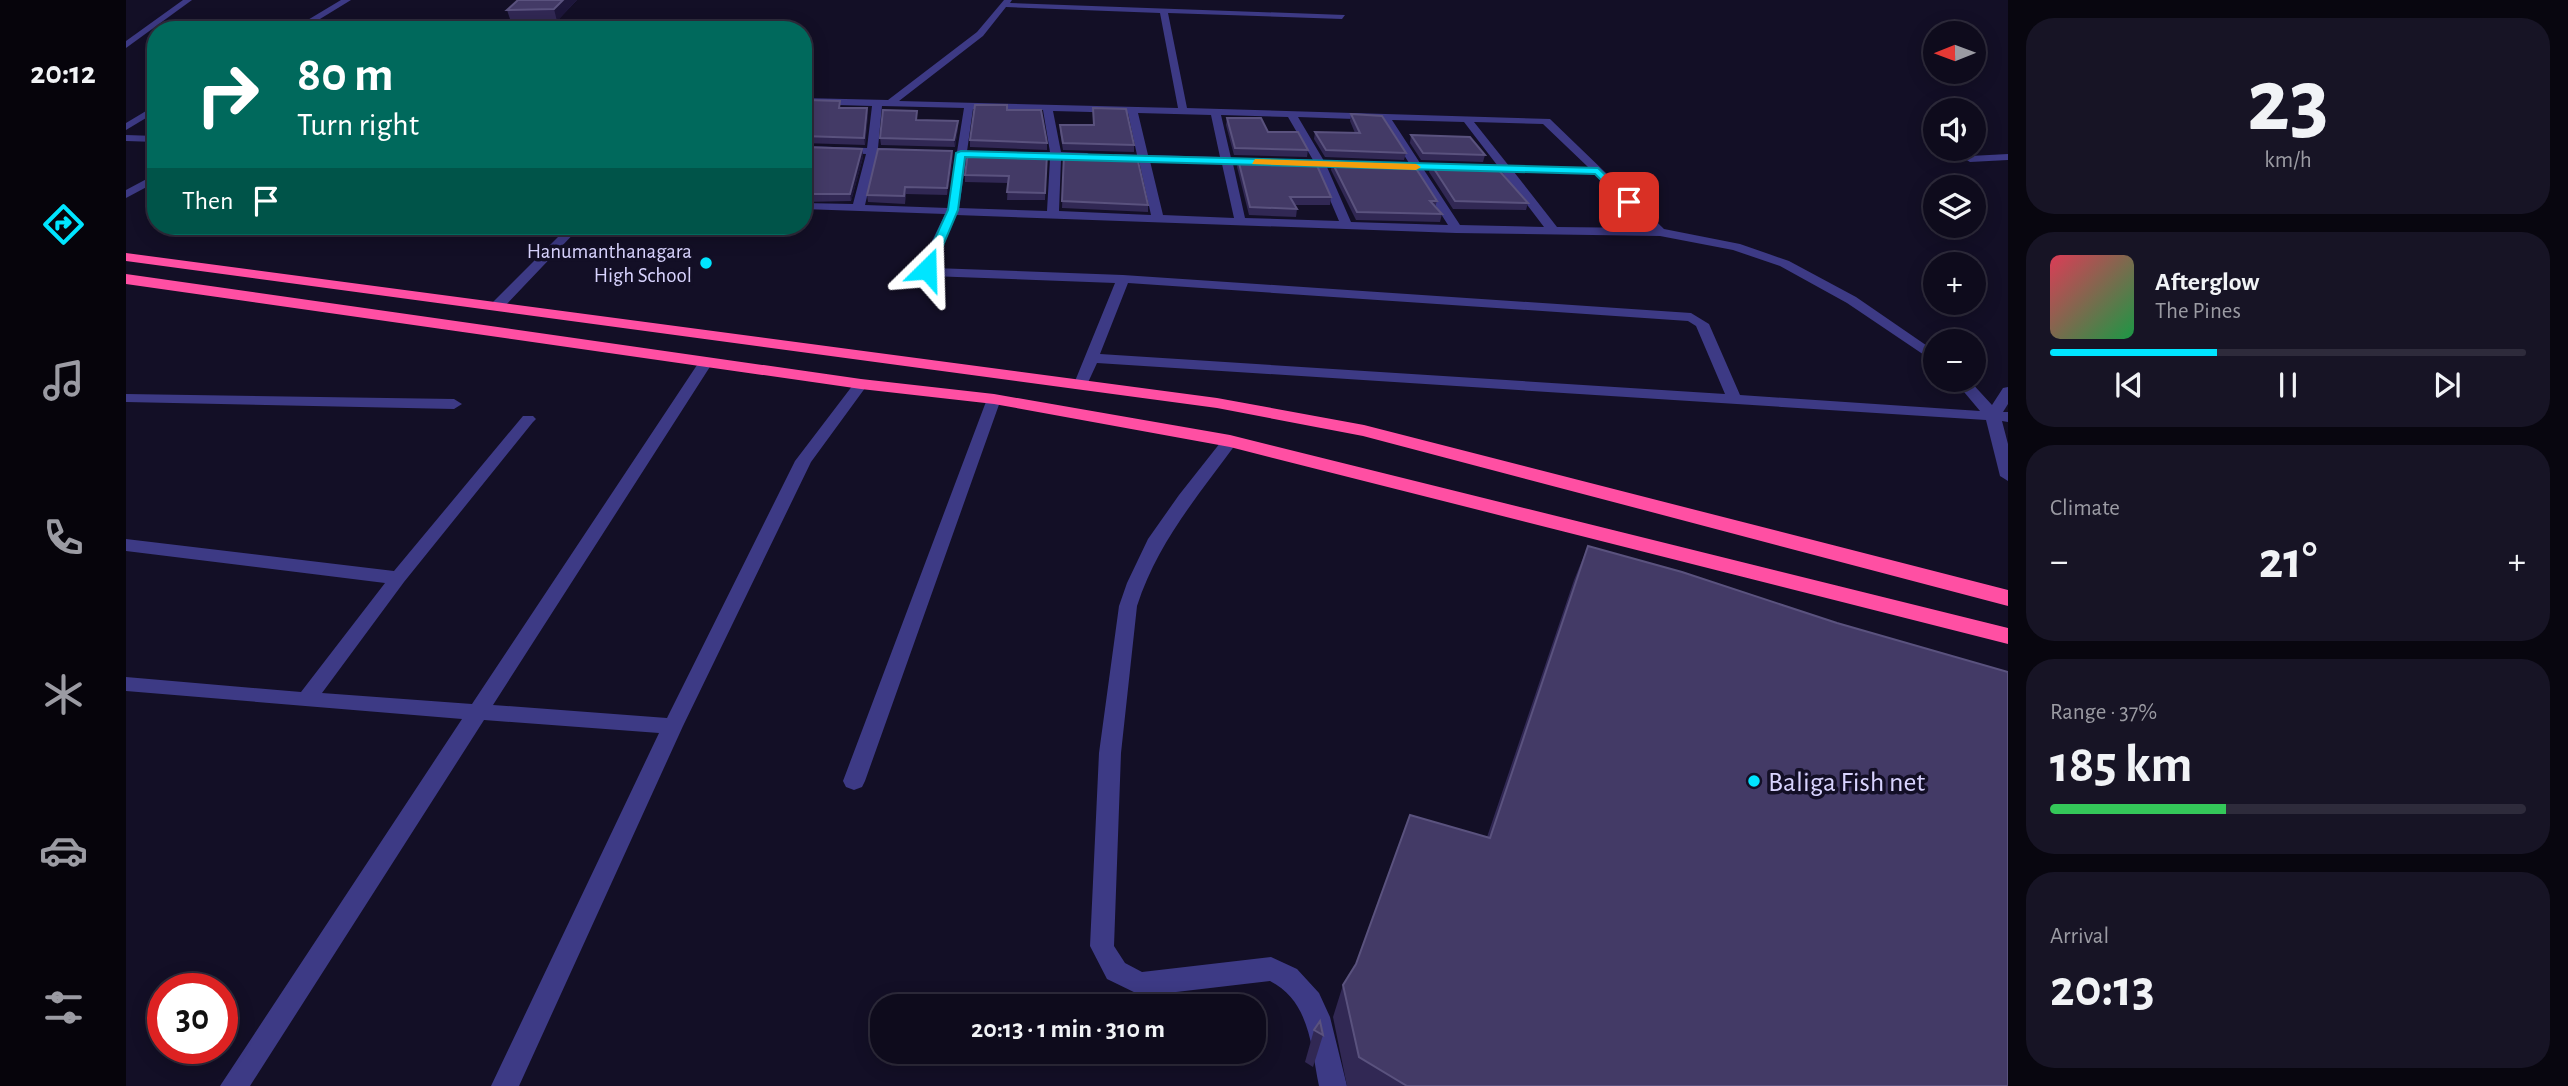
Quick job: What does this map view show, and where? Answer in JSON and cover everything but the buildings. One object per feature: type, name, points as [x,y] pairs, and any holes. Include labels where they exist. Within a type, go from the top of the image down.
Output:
[{"type":"highway","points":[[126,257],[1217,403],[1364,431],[2008,598]]},
{"type":"highway","points":[[126,279],[861,384],[994,399],[1230,441],[2008,636]]},
{"type":"street","points":[[159,21],[188,0]]},
{"type":"street","points":[[311,21],[347,0]]},
{"type":"street","points":[[858,208],[883,104],[980,34],[1007,3],[1342,17]]},
{"type":"street","points":[[1163,10],[1183,111]]},
{"type":"street","points":[[126,45],[147,30]]},
{"type":"street","points":[[812,101],[1546,121],[1660,232]]},
{"type":"street","points":[[969,105],[953,210],[926,266],[930,272],[1123,279],[1691,317],[1702,324],[1734,399]]},
{"type":"street","points":[[1047,107],[1056,155],[1052,213]]},
{"type":"street","points":[[1132,110],[1157,216]]},
{"type":"street","points":[[1215,112],[1240,220]]},
{"type":"street","points":[[126,127],[147,114]]},
{"type":"street","points":[[1292,115],[1320,164],[1346,224]]},
{"type":"street","points":[[1386,118],[1456,229]]},
{"type":"street","points":[[1466,118],[1554,231]]},
{"type":"street","points":[[126,138],[147,139]]},
{"type":"street","points":[[812,149],[910,153]]},
{"type":"street","points":[[948,153],[974,154]]},
{"type":"street","points":[[1015,155],[1094,157]]},
{"type":"street","points":[[1106,157],[1266,162]]},
{"type":"street","points":[[1986,158],[2008,157]]},
{"type":"street","points":[[1280,162],[1362,165]]},
{"type":"street","points":[[1376,165],[1598,171]]},
{"type":"street","points":[[126,195],[147,182]]},
{"type":"street","points":[[812,206],[1157,216],[1456,229],[1660,232],[1758,254],[1808,274],[1887,323],[1923,349]]},
{"type":"street","points":[[498,305],[566,235]]},
{"type":"street","points":[[1080,386],[1123,279]]},
{"type":"street","points":[[1091,358],[2001,416]]},
{"type":"street","points":[[234,1086],[706,362]]},
{"type":"street","points":[[505,1086],[673,726],[803,461],[861,384]]},
{"type":"street","points":[[2008,391],[2001,416],[2008,476]]},
{"type":"street","points":[[1974,392],[2001,416]]},
{"type":"street","points":[[126,398],[454,404]]},
{"type":"street","points":[[854,781],[994,399]]},
{"type":"street","points":[[306,700],[398,578],[528,419]]},
{"type":"street","points":[[1230,441],[1166,523],[1134,585],[1128,606],[1110,752],[1102,946],[1110,967],[1123,978],[1142,984],[1271,969],[1285,974],[1300,984],[1312,999],[1333,1086]]},
{"type":"street","points":[[126,545],[398,578]]},
{"type":"street","points":[[126,684],[476,714],[673,726]]},
{"type":"slow traffic","points":[[1255,162],[1416,167]]},
{"type":"place","name":"Hanumanthanagara High School","points":[[706,263]]},
{"type":"place","name":"Baliga Fish net","points":[[1754,781]]},
{"type":"route","points":[[927,269],[926,266],[953,210],[961,153],[1598,171],[1629,202]]}]
